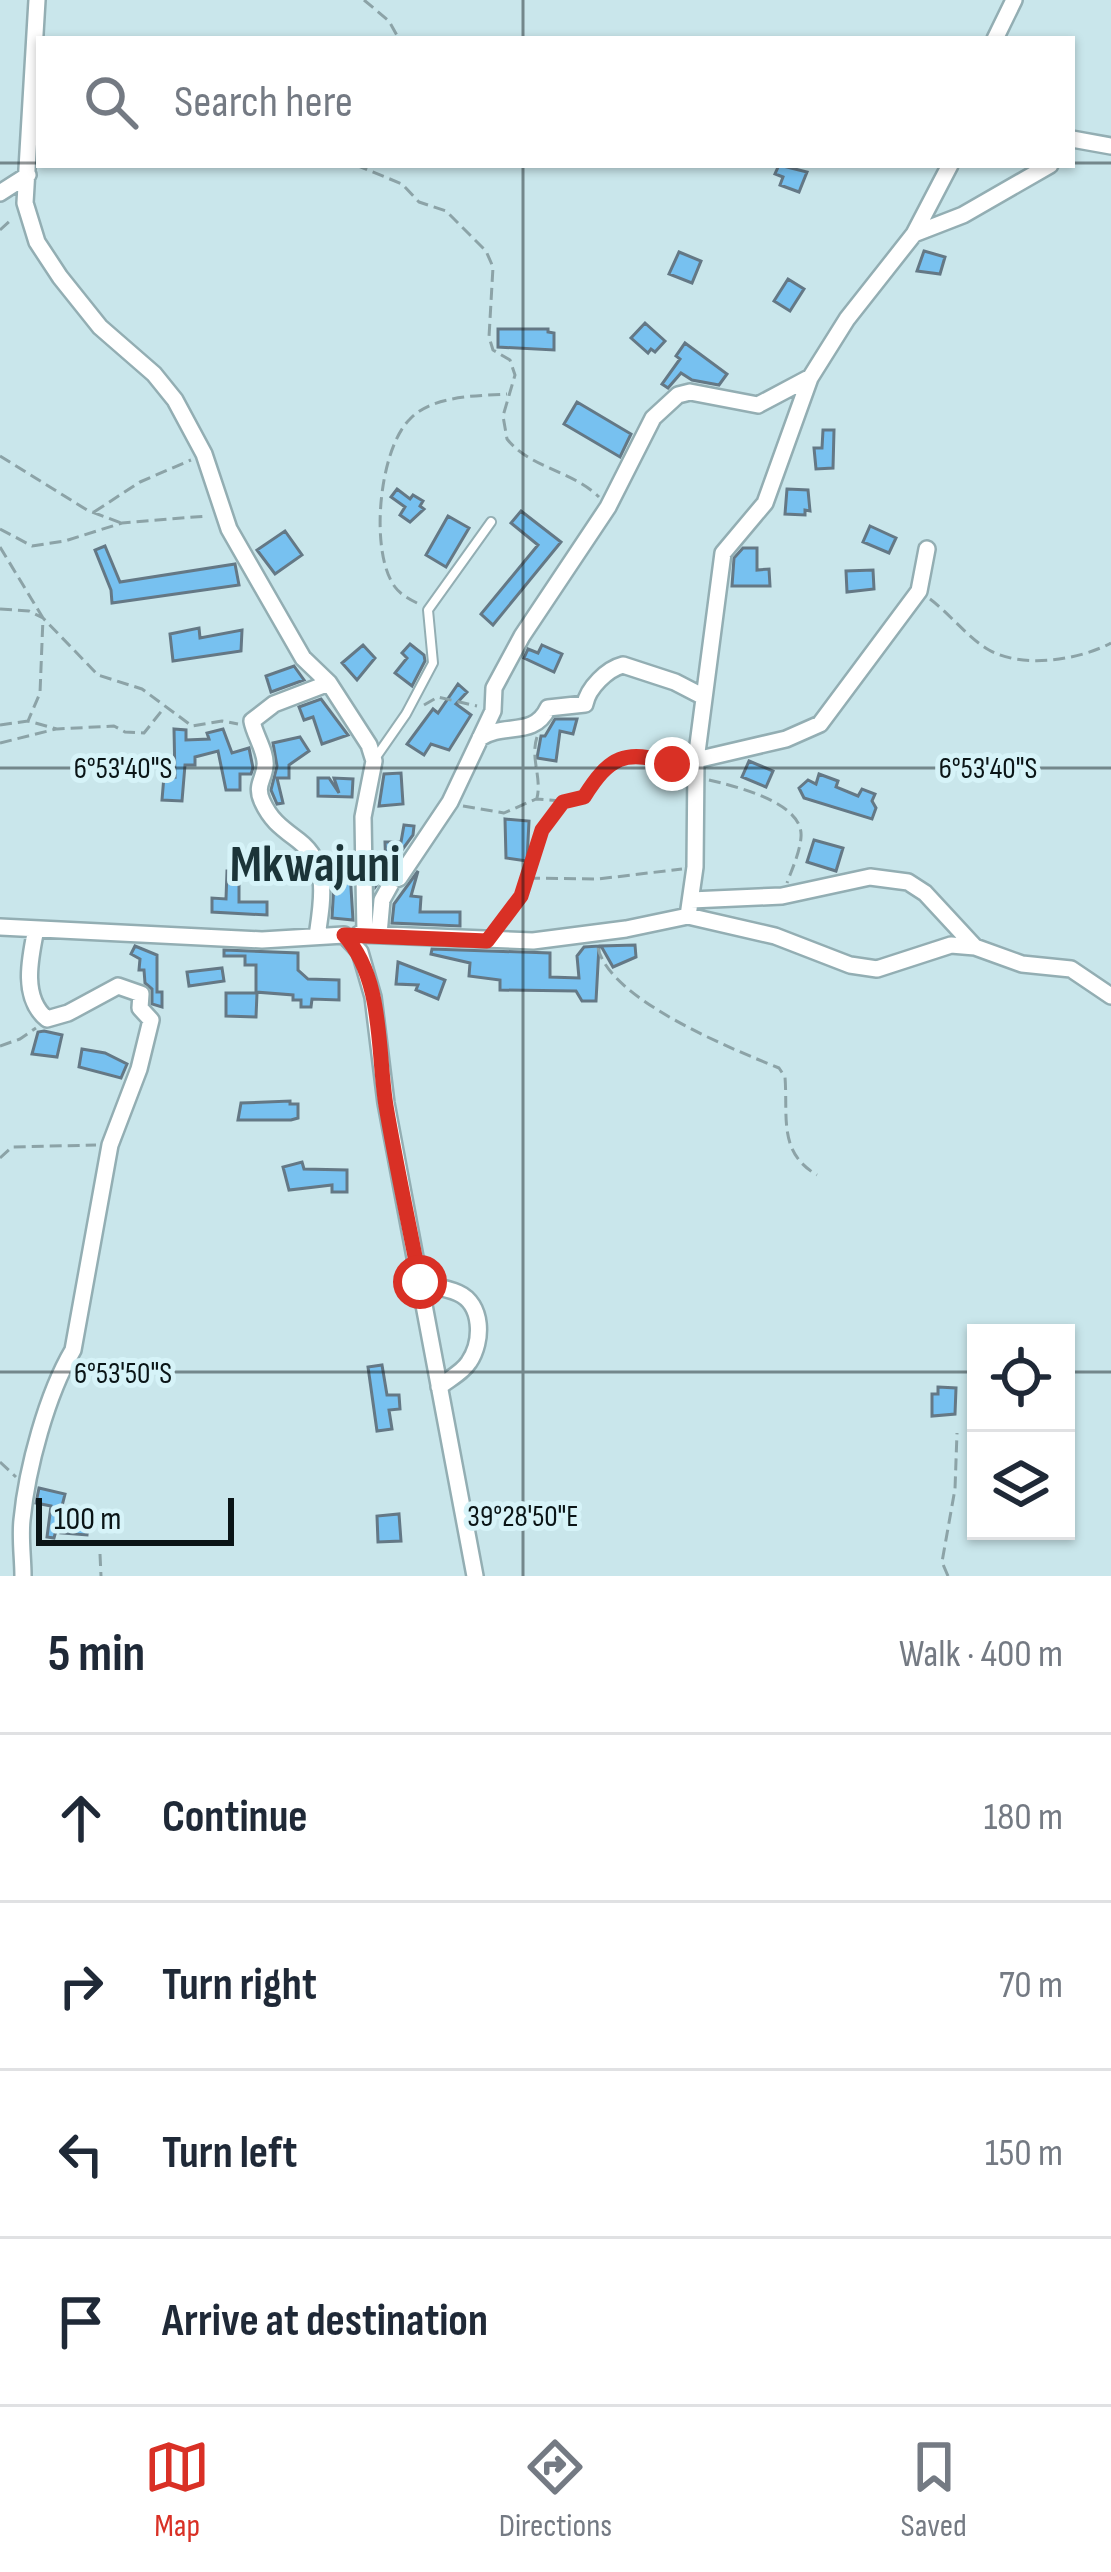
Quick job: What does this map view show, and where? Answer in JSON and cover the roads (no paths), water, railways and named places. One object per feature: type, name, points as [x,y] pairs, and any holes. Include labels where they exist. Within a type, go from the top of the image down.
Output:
[{"type":"street","points":[[37,0],[25,203],[37,242],[100,327],[176,400],[204,454],[229,530],[303,658],[329,683],[369,745],[374,761],[363,817],[372,934]]},
{"type":"street","points":[[996,36],[1014,0]]},
{"type":"street","points":[[690,908],[696,769],[723,553],[765,503],[810,378],[847,320],[914,233],[948,168]]},
{"type":"street","points":[[914,233],[963,215],[1045,168]]},
{"type":"street","points":[[0,193],[28,175]]},
{"type":"street","points":[[372,934],[382,900],[450,802],[493,711],[494,688],[522,636],[608,507],[653,418],[678,395],[689,392],[758,405],[810,378]]},
{"type":"street","points":[[696,769],[820,724],[919,591],[927,550]]},
{"type":"street","points":[[480,738],[492,730],[530,728],[542,722],[548,708],[585,704],[587,693],[623,665],[675,682],[704,698]]},
{"type":"street","points":[[317,936],[321,871],[304,845],[275,825],[262,803],[258,790],[266,765],[252,721],[274,704],[329,683]]},
{"type":"street","points":[[0,927],[262,940],[372,934],[487,941],[594,934],[690,908],[782,896],[870,877],[908,882],[926,893],[976,947]]},
{"type":"street","points":[[690,908],[850,965],[877,969],[951,945],[976,947],[1022,964],[1071,969],[1111,996]]},
{"type":"street","points":[[23,1576],[22,1520],[56,1378],[73,1350],[110,1145],[151,1020],[140,1008],[141,994],[118,986],[47,1019],[37,1011],[31,992],[36,929]]},
{"type":"street","points":[[344,935],[360,952],[373,997],[386,1103],[475,1576]]},
{"type":"street","points":[[420,1282],[458,1292],[472,1303],[478,1319],[477,1347],[467,1366],[439,1387]]},
{"type":"lane","points":[[374,761],[433,663],[428,610],[490,522]]},
{"type":"district","name":"Mkwajuni","points":[[315,863]]}]
